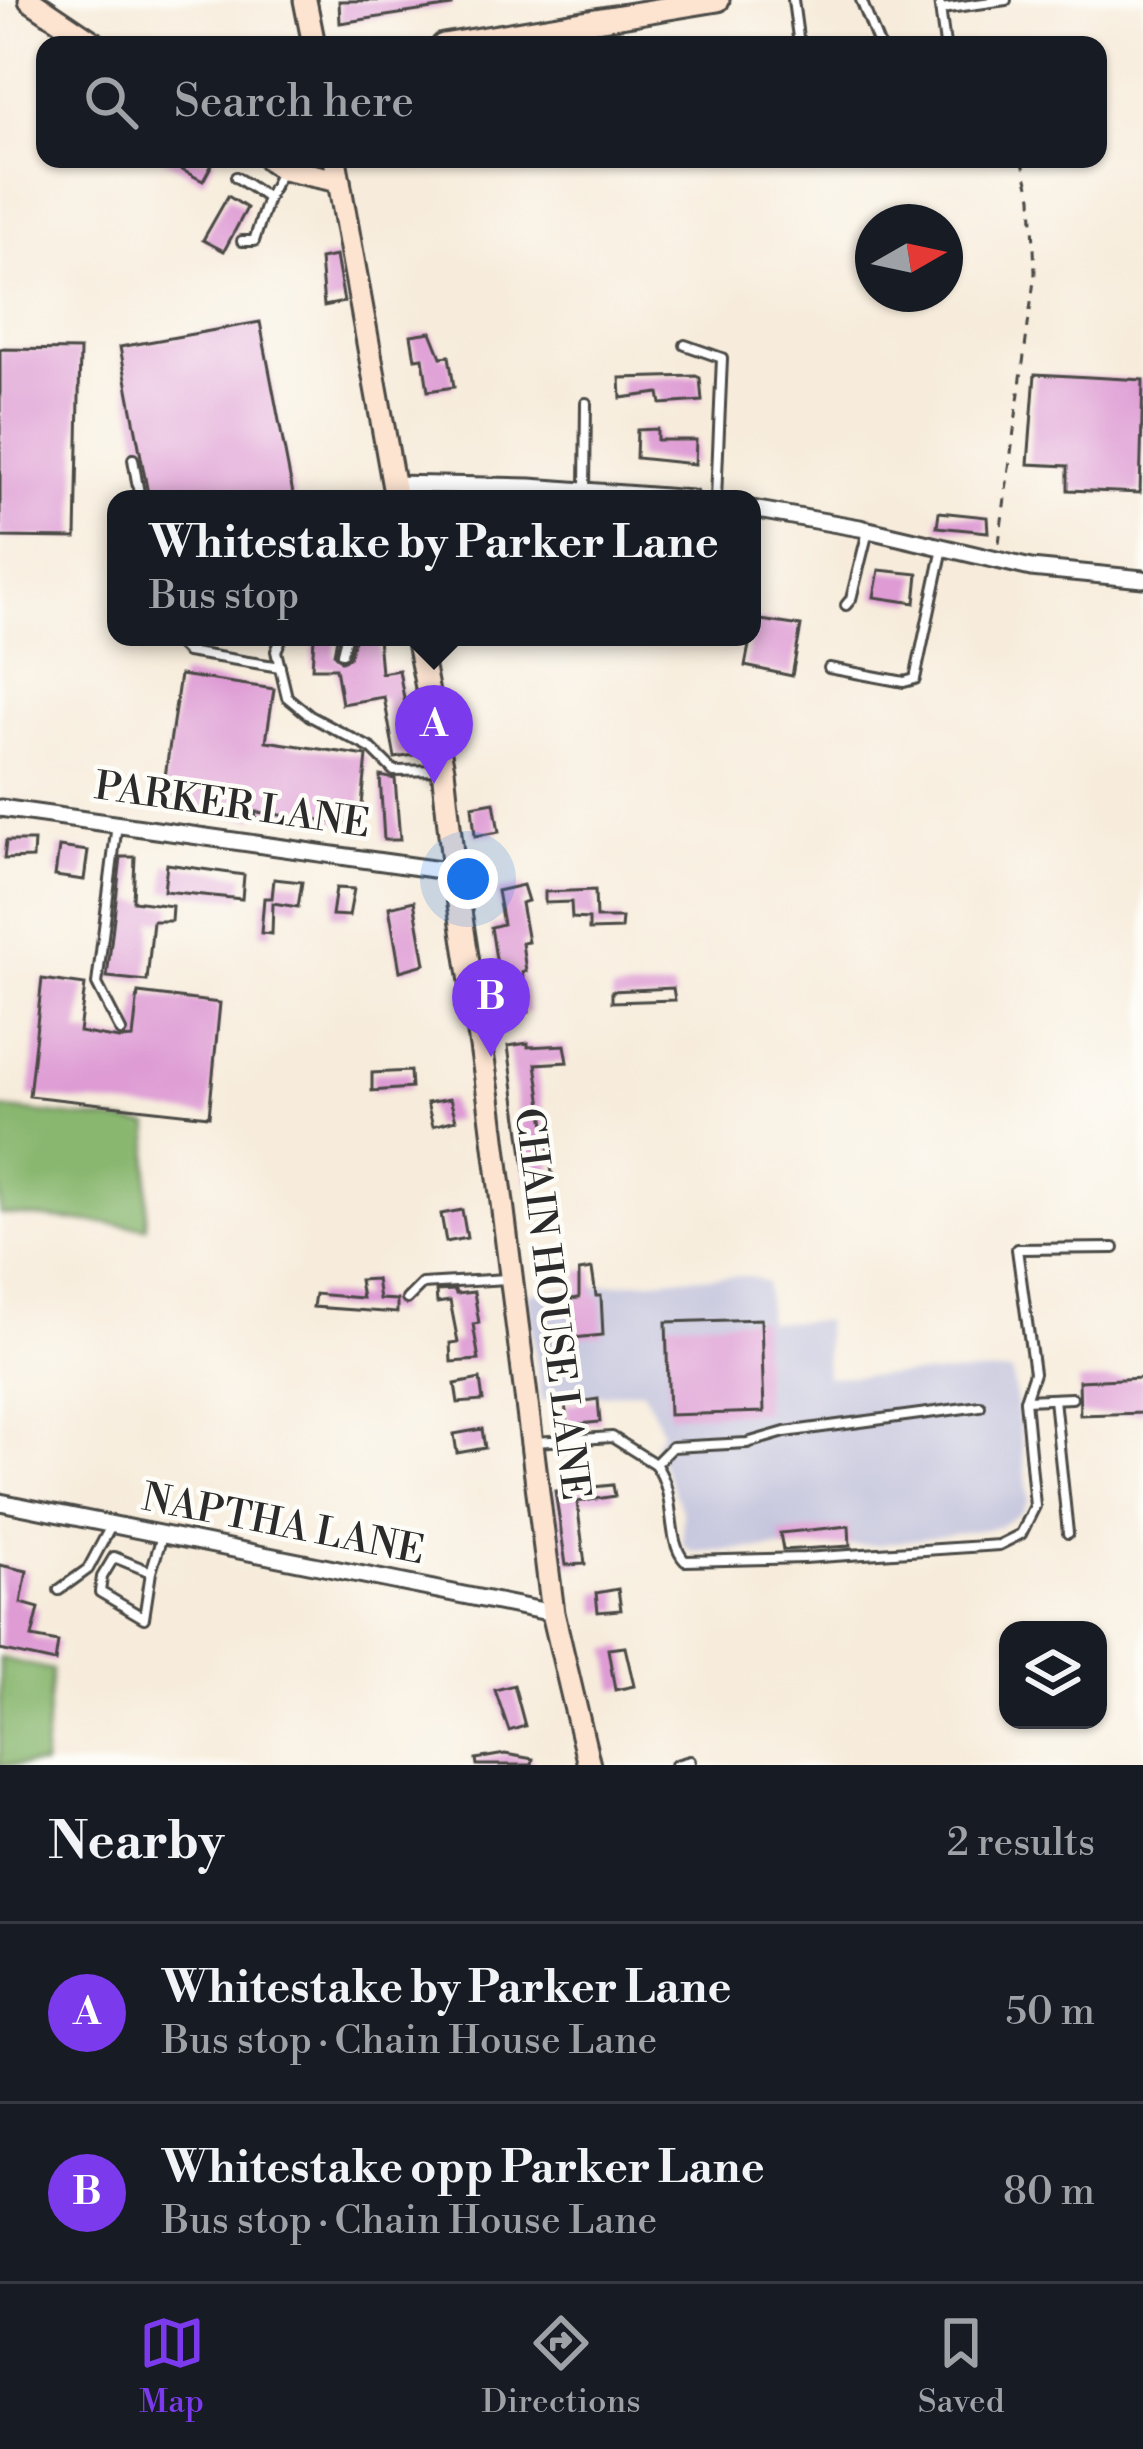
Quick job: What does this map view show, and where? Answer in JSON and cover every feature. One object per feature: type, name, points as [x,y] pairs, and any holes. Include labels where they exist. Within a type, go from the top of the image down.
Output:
[{"type":"street","points":[[30,0],[84,36]]},
{"type":"street","points":[[305,0],[312,36]]},
{"type":"street","points":[[498,36],[718,0]]},
{"type":"street","points":[[337,170],[394,490]]},
{"type":"street","points":[[761,511],[868,529],[1031,568],[1143,579]]},
{"type":"street","name":"CHAIN HOUSE LANE","points":[[419,646],[443,769],[553,1613],[589,1765]]},
{"type":"street","name":"PARKER LANE","points":[[0,808],[454,872]]},
{"type":"street","name":"NAPTHA LANE","points":[[0,1502],[553,1613]]},
{"type":"lane","points":[[793,0],[799,36]]},
{"type":"lane","points":[[861,0],[875,36]]},
{"type":"lane","points":[[944,36],[940,5],[1006,0]]},
{"type":"lane","points":[[242,241],[254,241],[260,231],[275,168]]},
{"type":"lane","points":[[236,177],[268,198]]},
{"type":"lane","points":[[685,345],[722,358],[716,490]]},
{"type":"lane","points":[[585,490],[586,404]]},
{"type":"lane","points":[[133,458],[138,490]]},
{"type":"lane","points":[[846,605],[868,529]]},
{"type":"lane","points":[[829,668],[904,682],[914,679],[943,547]]},
{"type":"lane","points":[[181,646],[187,652],[280,667]]},
{"type":"lane","points":[[278,646],[287,697],[328,727],[372,749],[394,771],[412,774],[443,769]]},
{"type":"lane","points":[[342,652],[344,646]]},
{"type":"lane","points":[[118,822],[97,984],[121,1031]]},
{"type":"lane","points":[[533,1443],[613,1437],[655,1463],[669,1487],[677,1552],[685,1561],[999,1545],[1021,1534],[1035,1506],[1025,1400],[1034,1373],[1017,1249],[1114,1248]]},
{"type":"lane","points":[[407,1299],[422,1285],[513,1279]]},
{"type":"lane","points":[[1025,1400],[1072,1398]]},
{"type":"lane","points":[[1054,1399],[1068,1533]]},
{"type":"lane","points":[[655,1463],[672,1447],[747,1443],[785,1432],[980,1406]]},
{"type":"lane","points":[[58,1590],[88,1569],[112,1524]]},
{"type":"lane","points":[[151,1572],[114,1557],[102,1576],[100,1592],[143,1618],[163,1535]]},
{"type":"lane","points":[[676,1765],[690,1761]]},
{"type":"path","points":[[997,559],[1035,272],[1032,197],[1024,168]]},
{"type":"shaded area","points":[[749,1276],[767,1283],[767,1322],[825,1321],[826,1377],[1012,1372],[1029,1499],[1021,1513],[999,1527],[877,1545],[692,1551],[683,1545],[682,1510],[654,1446],[662,1430],[643,1390],[541,1401],[528,1293],[675,1278]]},
{"type":"green space","points":[[0,1108],[150,1125],[146,1227],[0,1214]]},
{"type":"green space","points":[[0,1658],[52,1670],[43,1765],[0,1765]]},
{"type":"building","points":[[451,0],[452,6],[340,23],[339,1]]},
{"type":"building","points":[[178,168],[210,168],[203,181]]},
{"type":"building","points":[[228,196],[247,208],[224,251],[203,240]]},
{"type":"building","points":[[336,256],[344,302],[324,306],[320,259]]},
{"type":"building","points":[[260,322],[292,490],[147,490],[120,347]]},
{"type":"building","points":[[431,332],[441,357],[449,356],[454,387],[428,391],[423,358],[415,359],[411,335]]},
{"type":"building","points":[[0,349],[80,350],[76,538],[0,537]]},
{"type":"building","points":[[1035,374],[1143,380],[1140,493],[1068,490],[1068,466],[1028,464]]},
{"type":"building","points":[[696,376],[702,401],[661,404],[659,393],[621,398],[620,378]]},
{"type":"building","points":[[657,429],[657,440],[696,440],[695,464],[636,458],[637,430]]},
{"type":"building","points":[[939,512],[987,517],[988,532],[937,527]]},
{"type":"building","points":[[879,570],[918,574],[915,603],[874,597]]},
{"type":"building","points":[[761,620],[801,626],[792,676],[745,666],[749,646],[761,646]]},
{"type":"building","points":[[313,646],[335,646],[334,654],[341,661],[349,658],[352,646],[379,646],[381,673],[399,670],[414,755],[395,758],[384,697],[342,704],[336,668],[312,668]]},
{"type":"building","points":[[180,675],[274,689],[266,741],[367,756],[360,825],[256,812],[255,819],[161,804]]},
{"type":"building","points":[[380,776],[395,779],[400,840],[384,840]]},
{"type":"building","points":[[494,802],[499,832],[475,836],[472,806]]},
{"type":"building","points":[[6,841],[34,841],[33,858],[4,859]]},
{"type":"building","points":[[59,847],[88,851],[84,880],[55,876]]},
{"type":"building","points":[[121,857],[135,857],[133,901],[172,906],[171,921],[153,921],[147,981],[107,977]]},
{"type":"building","points":[[167,864],[244,875],[242,899],[164,891]]},
{"type":"building","points":[[274,879],[302,882],[298,907],[273,903],[272,934],[261,933],[264,898],[272,898]]},
{"type":"building","points":[[523,885],[528,942],[522,943],[526,971],[522,972],[529,1012],[513,1015],[509,996],[502,997],[491,927],[503,924],[497,891]]},
{"type":"building","points":[[336,888],[354,889],[349,916],[332,915]]},
{"type":"building","points":[[595,890],[596,918],[622,918],[621,929],[589,930],[589,919],[572,918],[571,902],[545,903],[545,892]]},
{"type":"building","points":[[414,901],[425,964],[400,971],[389,907]]},
{"type":"building","points":[[42,979],[85,985],[79,1032],[119,1039],[133,1038],[138,993],[220,1003],[209,1116],[29,1096]]},
{"type":"building","points":[[673,988],[675,1000],[612,1002],[612,991]]},
{"type":"building","points":[[528,1043],[528,1047],[565,1045],[568,1062],[536,1064],[553,1180],[527,1184],[508,1046]]},
{"type":"building","points":[[410,1071],[411,1088],[372,1091],[372,1073]]},
{"type":"building","points":[[450,1099],[456,1120],[433,1126],[427,1103]]},
{"type":"building","points":[[462,1210],[467,1238],[446,1242],[441,1214]]},
{"type":"building","points":[[592,1269],[596,1296],[601,1296],[603,1335],[573,1338],[571,1299],[579,1298],[579,1271]]},
{"type":"building","points":[[376,1279],[379,1299],[397,1300],[397,1313],[313,1307],[315,1294],[362,1298],[359,1280]]},
{"type":"building","points":[[455,1290],[456,1294],[474,1292],[479,1360],[451,1362],[450,1343],[458,1342],[450,1301],[437,1303],[436,1291]]},
{"type":"building","points":[[761,1319],[764,1412],[669,1415],[666,1322]]},
{"type":"building","points":[[1143,1378],[1143,1413],[1080,1415],[1079,1381]]},
{"type":"building","points":[[480,1379],[483,1401],[458,1403],[455,1384]]},
{"type":"building","points":[[598,1399],[600,1422],[568,1425],[565,1404]]},
{"type":"building","points":[[482,1429],[485,1448],[457,1453],[454,1434]]},
{"type":"building","points":[[613,1485],[615,1496],[577,1502],[585,1564],[566,1565],[555,1491]]},
{"type":"building","points":[[849,1526],[850,1546],[783,1550],[780,1533]]},
{"type":"building","points":[[0,1565],[27,1571],[21,1603],[39,1608],[32,1637],[58,1642],[55,1662],[0,1650]]},
{"type":"building","points":[[618,1589],[621,1610],[598,1612],[596,1593]]},
{"type":"building","points":[[625,1647],[634,1686],[615,1690],[608,1649]]},
{"type":"building","points":[[514,1685],[525,1726],[509,1731],[495,1690]]},
{"type":"building","points":[[505,1754],[533,1759],[532,1765],[477,1765],[476,1759]]},
{"type":"place","name":"Whitestake by Parker Lane","points":[[434,784]]},
{"type":"place","name":"Whitestake opp Parker Lane","points":[[491,1057]]}]
